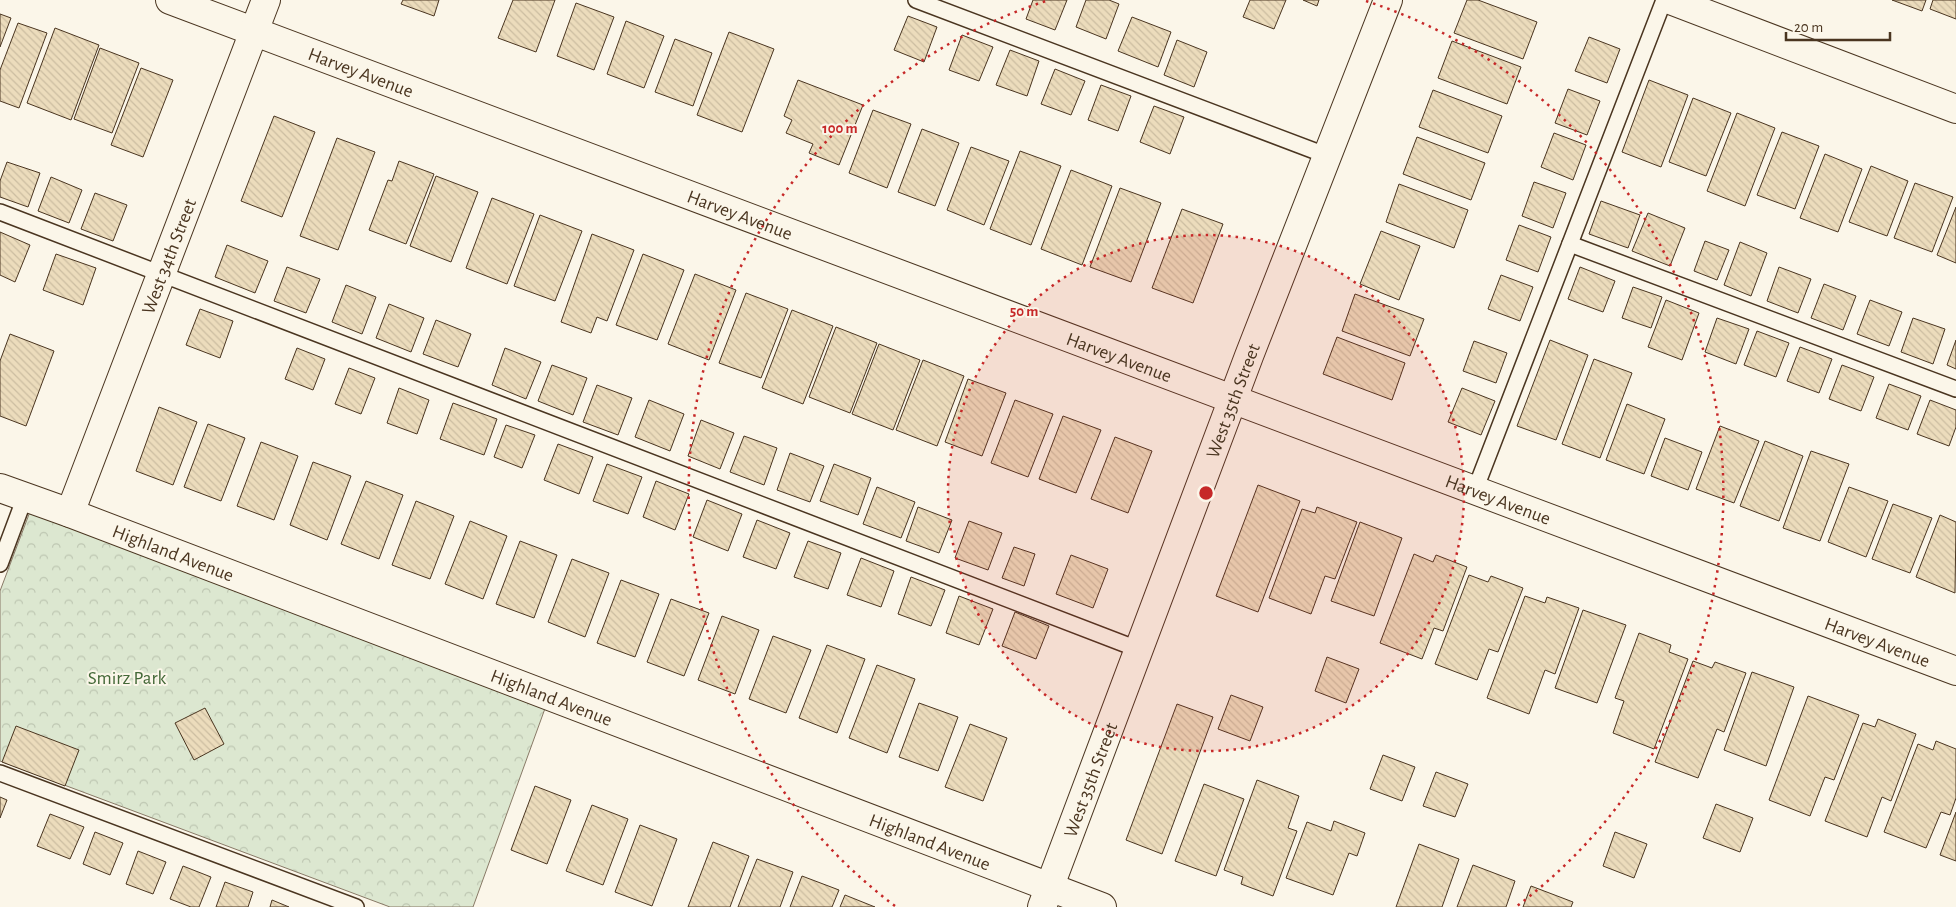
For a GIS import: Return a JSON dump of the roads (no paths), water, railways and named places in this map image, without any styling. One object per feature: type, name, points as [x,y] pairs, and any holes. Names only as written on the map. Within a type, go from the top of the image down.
[{"type":"street","name":"Harvey Avenue","points":[[170,0],[1956,671]]},
{"type":"street","name":"West 34th Street","points":[[70,513],[266,0]]},
{"type":"street","name":"West 35th Street","points":[[1045,897],[1140,650],[1233,399],[1388,0]]},
{"type":"street","points":[[1670,0],[1956,109]]},
{"type":"street","name":"Highland Avenue","points":[[12,492],[70,513],[1045,897],[1102,907]]},
{"type":"lane","points":[[916,0],[1328,156]]},
{"type":"lane","points":[[1475,490],[1664,0]]},
{"type":"lane","points":[[0,212],[1140,650]]},
{"type":"lane","points":[[1570,244],[1956,388]]},
{"type":"lane","points":[[0,564],[12,492]]},
{"type":"lane","points":[[0,773],[356,907]]},
{"type":"park label","name":"Smirz Park","points":[[127,677]]}]
